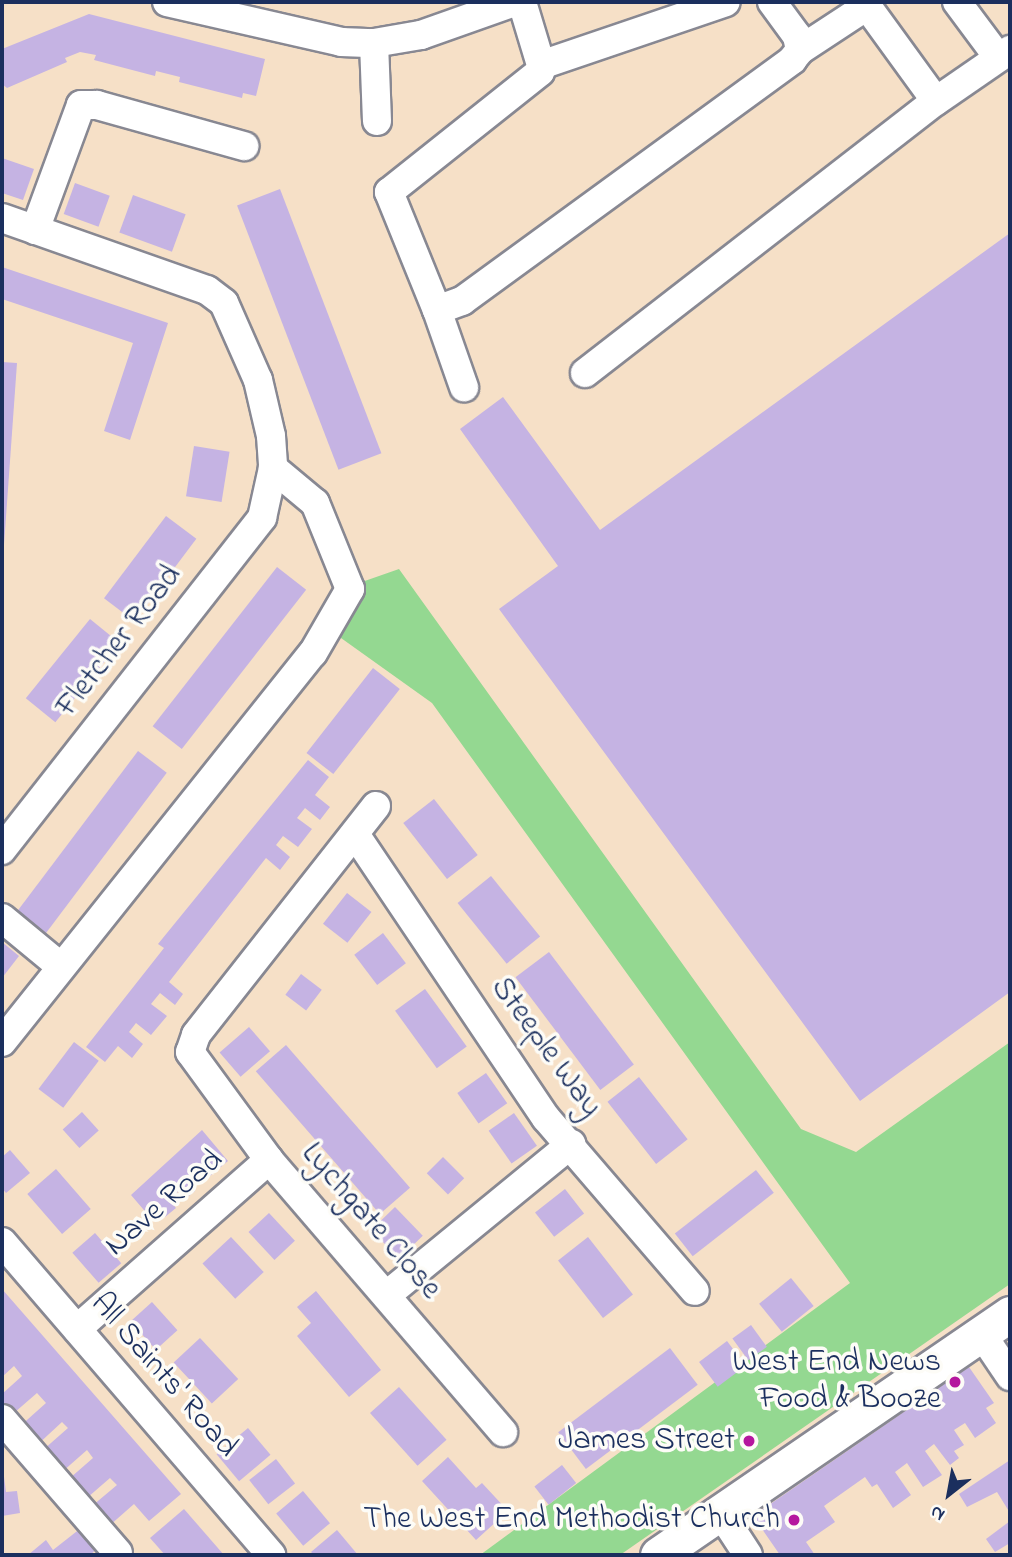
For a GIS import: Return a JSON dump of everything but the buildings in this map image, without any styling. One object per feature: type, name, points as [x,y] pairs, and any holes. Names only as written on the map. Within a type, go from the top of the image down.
[{"type":"main road","points":[[658,1555],[1010,1314]]},
{"type":"street","points":[[167,2],[341,42],[374,43],[421,35],[514,2]]},
{"type":"street","points":[[522,2],[541,65]]},
{"type":"street","points":[[464,387],[437,310],[389,191],[533,80],[541,65],[726,2]]},
{"type":"street","points":[[772,2],[797,36],[800,50]]},
{"type":"street","points":[[585,373],[936,101],[1004,53],[957,2]]},
{"type":"street","points":[[437,310],[462,301],[865,4],[936,101]]},
{"type":"street","points":[[374,43],[377,121]]},
{"type":"street","points":[[35,230],[81,105],[87,103],[244,146]]},
{"type":"street","name":"Fletcher Road","points":[[2,219],[207,290],[224,303],[258,380],[271,436],[273,468],[262,518],[2,850]]},
{"type":"street","points":[[2,1042],[60,966],[313,653],[350,589],[315,503],[273,468]]},
{"type":"street","points":[[355,834],[376,806]]},
{"type":"street","name":"Lychgate Close","points":[[355,834],[196,1035],[190,1052],[269,1160],[503,1432]]},
{"type":"street","name":"Steeple Way","points":[[355,834],[546,1118],[695,1292]]},
{"type":"street","points":[[2,918],[60,966]]},
{"type":"street","points":[[387,1294],[571,1144]]},
{"type":"street","name":"Nave Road","points":[[77,1329],[269,1160]]},
{"type":"street","name":"All Saints' Road","points":[[2,1242],[271,1555]]},
{"type":"street","points":[[981,1332],[1010,1376]]},
{"type":"street","points":[[2,1419],[118,1553]]},
{"type":"street","points":[[720,1512],[748,1555]]},
{"type":"green space","points":[[399,569],[801,1129],[856,1152],[1010,1042],[1010,1284],[620,1555],[480,1555],[850,1283],[432,703],[320,623],[339,590]]},
{"type":"place","name":"West End News Food & Booze","points":[[955,1382]]},
{"type":"place","name":"James Street","points":[[749,1441]]},
{"type":"place","name":"The West End Methodist Church","points":[[794,1520]]}]
